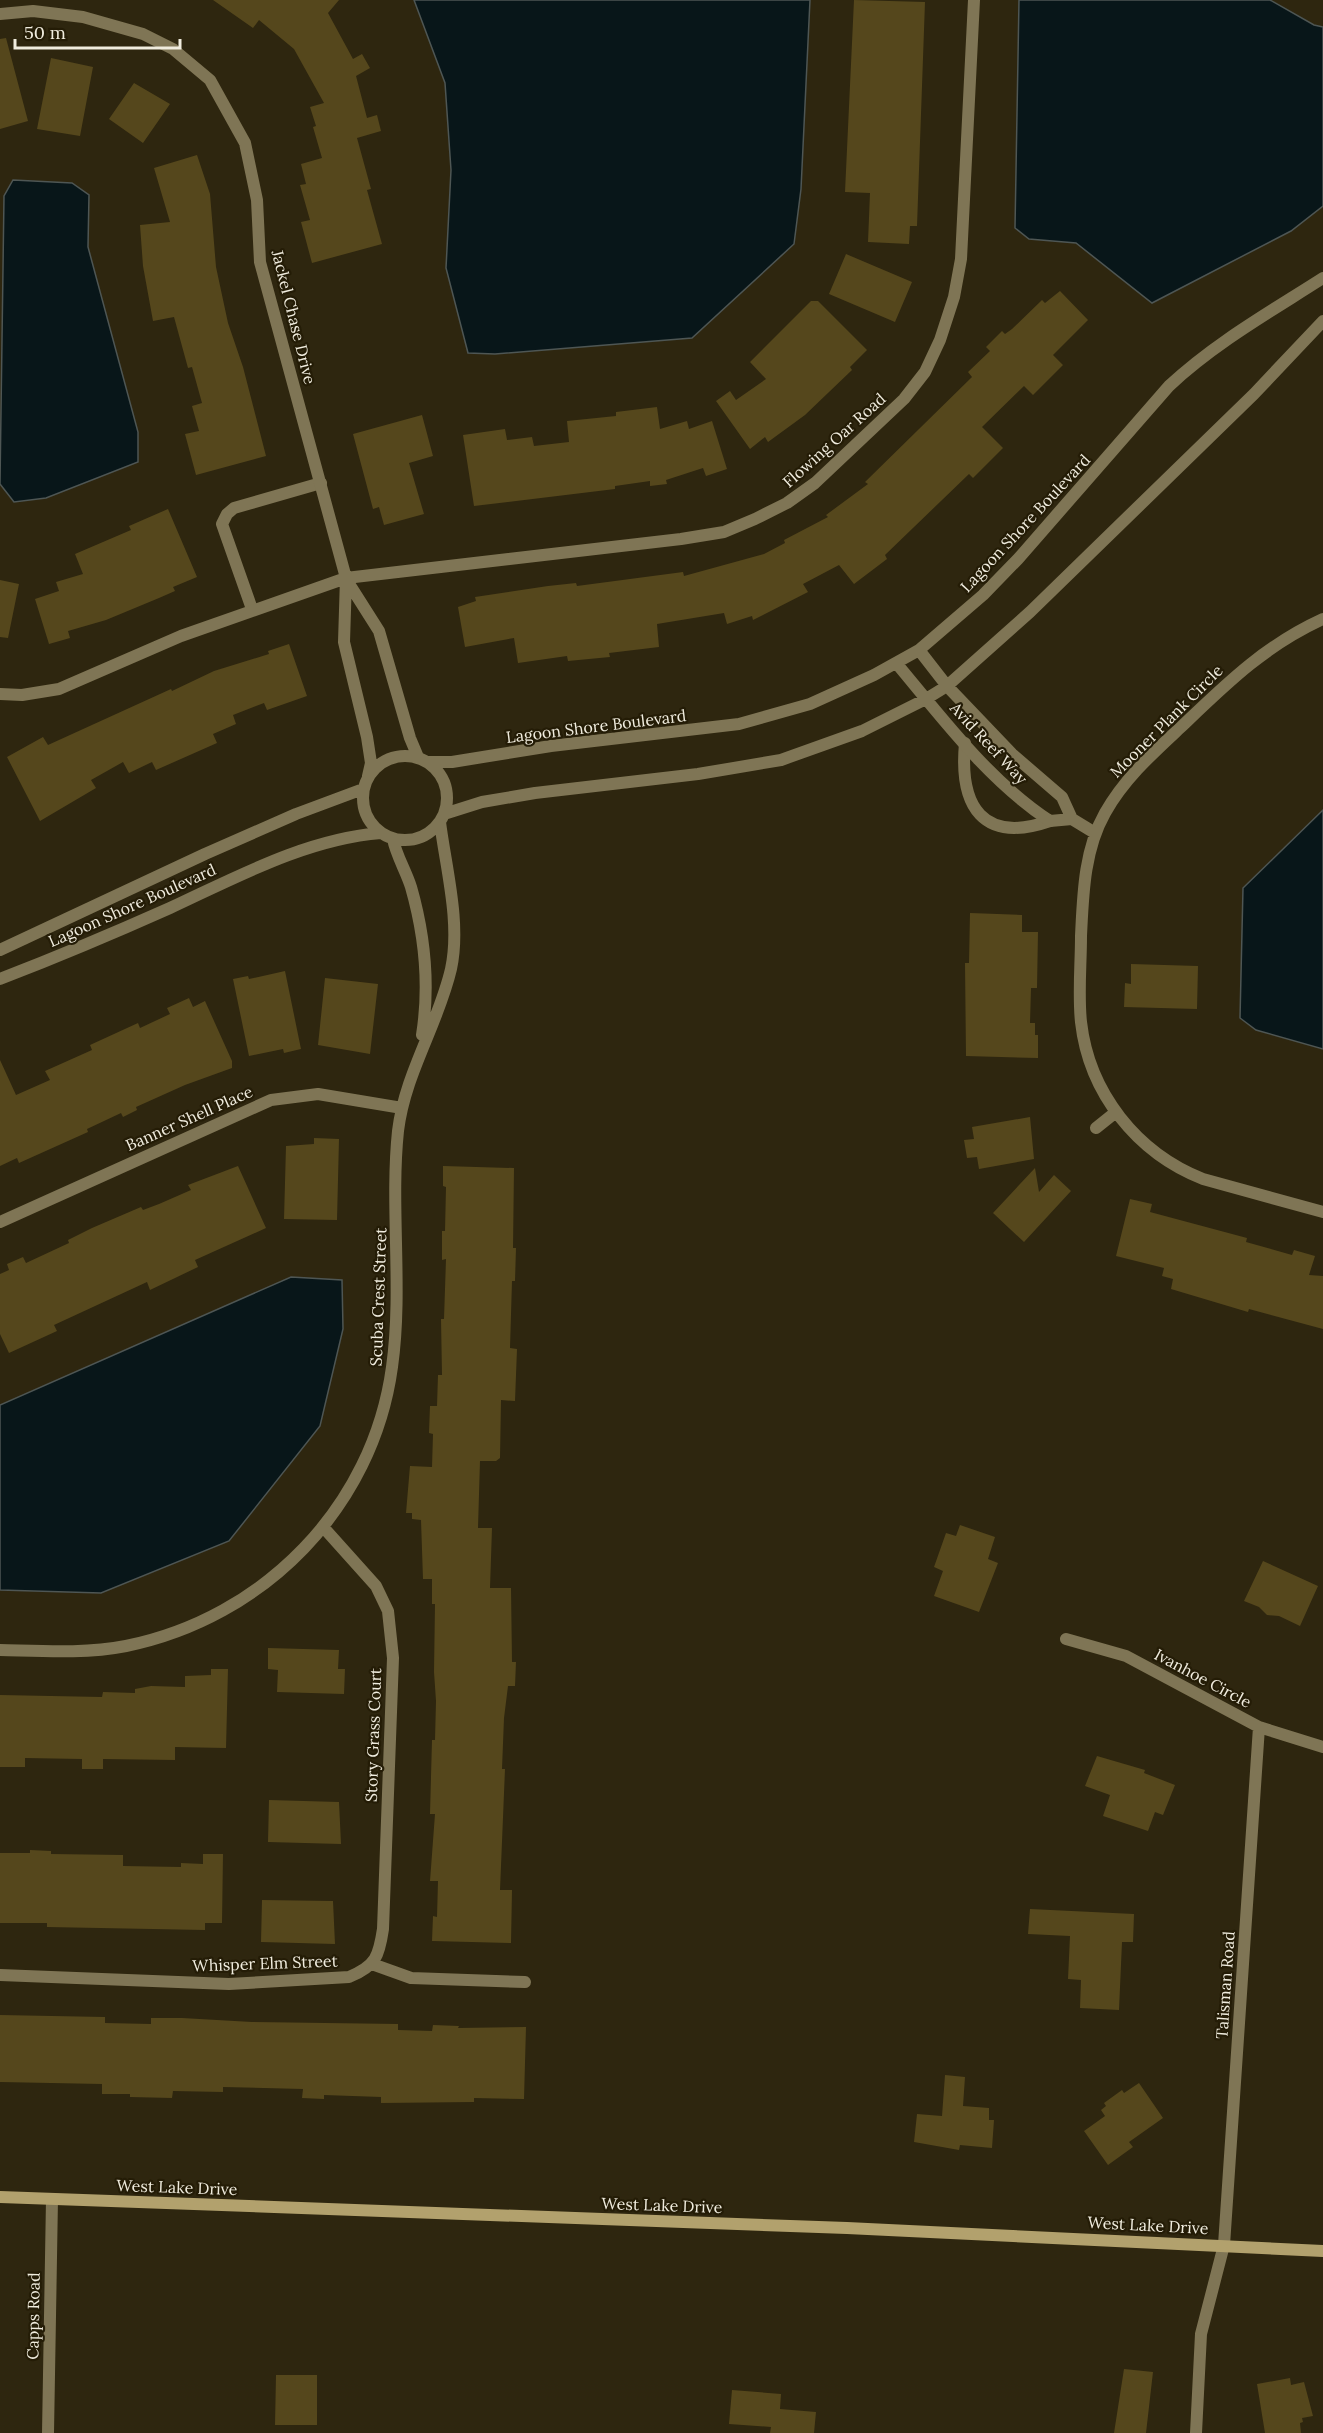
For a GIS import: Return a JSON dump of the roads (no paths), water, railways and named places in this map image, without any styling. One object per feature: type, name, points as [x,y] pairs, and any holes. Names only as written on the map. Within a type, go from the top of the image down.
[{"type":"street","name":"Flowing Oar Road","points":[[346,578],[724,532],[787,503],[823,476],[904,399],[925,372],[940,340],[954,297],[965,221],[974,0]]},
{"type":"street","name":"Jackel Chase Drive","points":[[0,14],[33,11],[84,17],[143,34],[173,49],[210,80],[244,143],[257,200],[260,262],[346,578],[344,642],[367,737],[370,763],[368,776]]},
{"type":"street","name":"Lagoon Shore Boulevard","points":[[423,760],[459,762],[551,746],[739,723],[810,704],[897,663],[919,650],[975,602],[1018,559],[1169,386],[1190,366],[1257,319],[1323,278]]},
{"type":"street","points":[[442,818],[447,791],[443,780],[423,760],[396,756],[376,767],[368,776],[363,789],[365,814],[381,833],[393,839],[406,841],[419,838],[442,818],[482,802],[535,793],[698,774],[781,760],[862,731],[926,699],[947,686],[1039,604],[1254,394],[1323,321]]},
{"type":"street","points":[[252,609],[222,524],[226,514],[234,508],[321,483]]},
{"type":"street","name":"Jackel Chase Drive","points":[[346,578],[379,631],[410,738],[423,760]]},
{"type":"street","points":[[0,694],[22,695],[59,690],[182,636],[252,609],[346,578]]},
{"type":"street","name":"Mooner Plank Circle","points":[[1323,618],[1271,646],[1242,668],[1136,770],[1105,812],[1095,833],[1082,903],[1081,1021],[1093,1068],[1116,1112],[1148,1147],[1184,1172],[1227,1187],[1323,1212]]},
{"type":"street","name":"Avid Reef Way","points":[[919,650],[947,686],[1012,754],[1062,797],[1072,819],[1095,833]]},
{"type":"street","name":"Avid Reef Way","points":[[897,663],[965,744],[1020,799],[1050,821]]},
{"type":"street","points":[[965,744],[965,785],[973,807],[981,818],[992,825],[1012,829],[1030,828],[1050,821],[1072,819]]},
{"type":"street","name":"Lagoon Shore Boulevard","points":[[0,950],[296,814],[363,789]]},
{"type":"street","name":"Scuba Crest Street","points":[[0,1650],[97,1650],[125,1646],[179,1631],[209,1618],[255,1592],[324,1528],[362,1468],[387,1398],[396,1332],[397,1152],[402,1108],[419,1054],[444,992],[454,948],[454,914],[442,818]]},
{"type":"street","name":"Lagoon Shore Boulevard","points":[[0,979],[92,943],[277,860],[347,836],[381,833]]},
{"type":"street","name":"Scuba Crest Street","points":[[393,839],[410,887],[425,950],[427,996],[419,1054]]},
{"type":"street","name":"Banner Shell Place","points":[[0,1222],[271,1100],[318,1094],[402,1108]]},
{"type":"street","points":[[1096,1128],[1116,1112]]},
{"type":"street","name":"Story Grass Court","points":[[324,1528],[376,1586],[388,1611],[393,1658],[383,1929],[377,1958],[372,1964]]},
{"type":"street","name":"Ivanhoe Circle","points":[[1066,1639],[1126,1656],[1259,1726],[1323,1747]]},
{"type":"street","name":"Talisman Road","points":[[1196,2433],[1201,2334],[1224,2245],[1259,1726]]},
{"type":"street","points":[[372,1964],[411,1978],[525,1982]]},
{"type":"street","name":"Whisper Elm Street","points":[[0,1975],[230,1984],[349,1977],[372,1964]]},
{"type":"street","name":"West Lake Drive","points":[[0,2197],[1224,2245],[1323,2251]]},
{"type":"street","name":"Capps Road","points":[[48,2433],[52,2199]]}]
